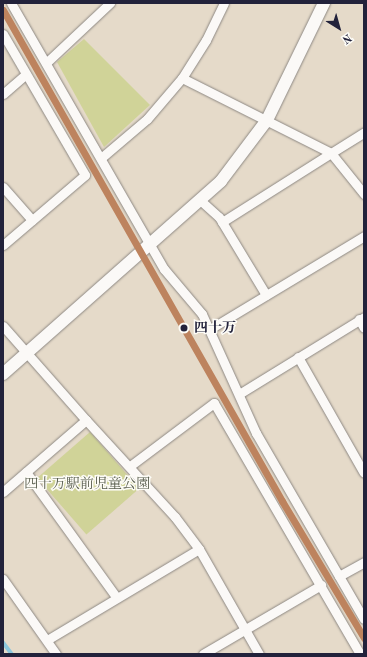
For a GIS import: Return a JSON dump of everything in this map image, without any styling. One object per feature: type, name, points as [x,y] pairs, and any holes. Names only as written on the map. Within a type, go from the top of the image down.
[{"type":"street","points":[[11,3],[164,269],[202,314],[240,394],[256,434],[364,618]]},
{"type":"street","points":[[46,63],[110,3]]},
{"type":"street","points":[[101,158],[147,119],[182,78],[206,40],[224,3]]},
{"type":"street","points":[[3,374],[221,181],[267,120],[324,3]]},
{"type":"street","points":[[3,34],[85,175],[3,245]]},
{"type":"street","points":[[3,94],[26,74]]},
{"type":"street","points":[[182,78],[331,153],[364,194]]},
{"type":"street","points":[[222,222],[364,132]]},
{"type":"street","points":[[3,187],[32,220]]},
{"type":"street","points":[[200,200],[222,222],[266,295]]},
{"type":"street","points":[[210,329],[364,236]]},
{"type":"street","points":[[240,394],[362,318],[364,328]]},
{"type":"street","points":[[3,326],[86,420],[175,516],[199,550],[259,654]]},
{"type":"street","points":[[298,358],[364,473]]},
{"type":"street","points":[[130,466],[214,403],[360,654]]},
{"type":"street","points":[[3,492],[86,420]]},
{"type":"street","points":[[26,472],[116,598]]},
{"type":"street","points":[[47,640],[199,550]]},
{"type":"street","points":[[339,576],[364,562]]},
{"type":"street","points":[[3,579],[56,654]]},
{"type":"street","points":[[202,654],[321,585]]},
{"type":"green space","points":[[84,39],[150,105],[104,147],[57,62]]},
{"type":"green space","name":"四十万駅前児童公園","points":[[90,432],[139,489],[86,535],[37,478]]},
{"type":"waterway","points":[[3,642],[12,654]]},
{"type":"transit line","points":[[3,10],[282,501],[364,638]]},
{"type":"place","name":"四十万","points":[[184,328]]}]
